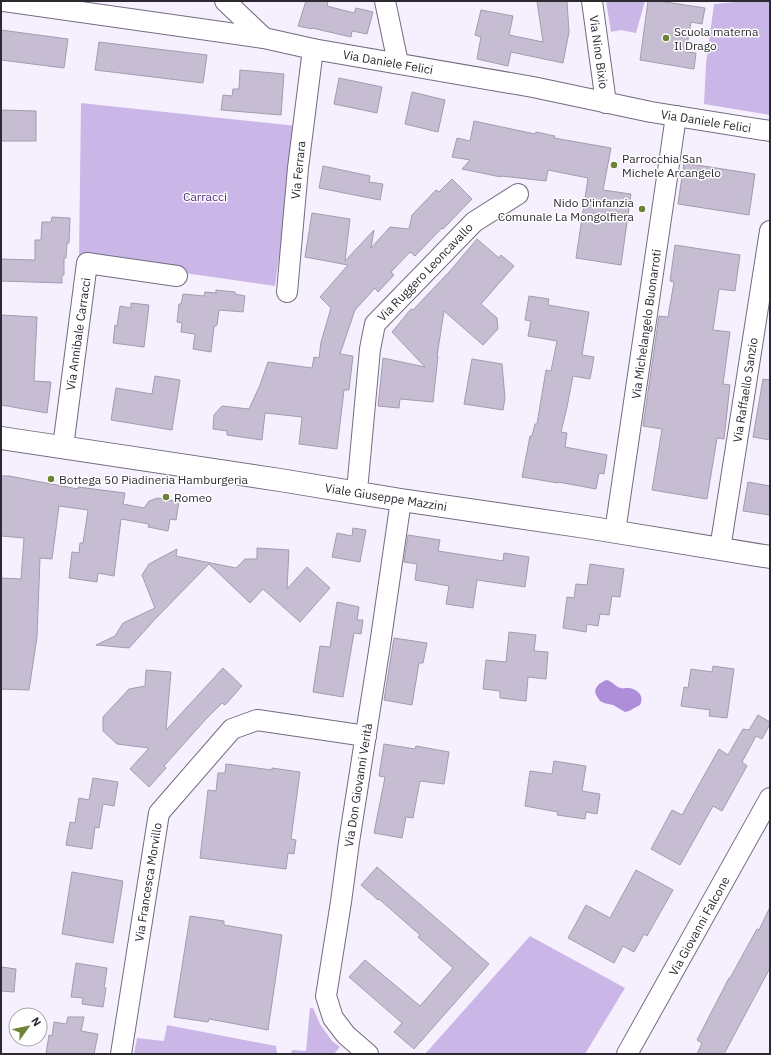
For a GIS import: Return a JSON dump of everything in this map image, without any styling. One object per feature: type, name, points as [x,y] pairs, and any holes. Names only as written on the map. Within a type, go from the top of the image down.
[{"type":"street","name":"Via Daniele Felici","points":[[4,1],[264,38],[313,49],[398,63],[676,116],[770,131]]},
{"type":"street","points":[[225,1],[264,38]]},
{"type":"street","points":[[386,1],[398,63]]},
{"type":"street","name":"Via Nino Bixio","points":[[592,1],[606,103]]},
{"type":"street","name":"Via Ferrara","points":[[287,292],[298,168],[313,49]]},
{"type":"street","name":"Via Michelangelo Buonarroti","points":[[615,532],[676,116]]},
{"type":"street","name":"Via Ruggero Leoncavallo","points":[[355,493],[358,480],[370,349],[375,324],[474,222],[518,194]]},
{"type":"street","name":"Via Raffaello Sanzio","points":[[720,549],[770,231]]},
{"type":"street","name":"Via Annibale Carracci","points":[[63,447],[87,263],[177,276]]},
{"type":"street","name":"Viale Giuseppe Mazzini","points":[[1,438],[770,557]]},
{"type":"street","name":"Via Don Giovanni Verità","points":[[368,1054],[346,1034],[334,1018],[326,996],[342,902],[349,842],[401,500]]},
{"type":"street","name":"Via Francesca Morvillo","points":[[121,1054],[159,813],[232,729],[257,720],[366,736]]},
{"type":"street","name":"Via Giovanni Falcone","points":[[627,1054],[770,798]]},
{"type":"green space","points":[[606,1],[645,1],[636,33],[621,30],[611,32]]},
{"type":"green space","points":[[745,1],[770,1],[770,115],[704,104],[706,64],[714,4]]},
{"type":"green space","name":"Carracci","points":[[81,103],[297,126],[275,286],[79,258]]},
{"type":"green space","points":[[530,936],[625,988],[585,1054],[425,1054]]},
{"type":"green space","points":[[310,1008],[313,1008],[320,1024],[332,1041],[340,1047],[334,1054],[291,1054],[292,1050],[306,1051]]},
{"type":"green space","points":[[167,1025],[276,1046],[277,1053],[279,1054],[134,1054],[137,1038],[164,1041]]},
{"type":"shaded area","points":[[606,680],[619,687],[631,688],[637,691],[641,696],[640,705],[625,712],[613,705],[600,701],[595,691],[599,684]]},
{"type":"building","points":[[306,1],[328,1],[327,6],[354,13],[356,8],[373,12],[367,34],[352,31],[351,37],[298,26]]},
{"type":"building","points":[[537,1],[567,1],[569,32],[563,63],[511,52],[508,66],[477,59],[481,37],[475,35],[481,10],[513,16],[509,35],[543,42]]},
{"type":"building","name":"Scuola materna Il Drago","points":[[648,1],[659,1],[705,8],[702,24],[691,22],[686,52],[696,53],[694,69],[640,60]]},
{"type":"building","points":[[1,30],[68,39],[64,68],[1,60]]},
{"type":"building","points":[[99,42],[207,55],[203,83],[95,70]]},
{"type":"building","points":[[240,70],[284,74],[281,115],[221,110],[223,95],[232,96],[233,89],[239,89]]},
{"type":"building","points":[[339,78],[382,87],[377,113],[334,104]]},
{"type":"building","points":[[412,92],[445,100],[438,132],[405,124]]},
{"type":"building","points":[[1,110],[36,111],[36,141],[1,141]]},
{"type":"building","points":[[474,121],[535,134],[536,132],[555,136],[554,138],[611,148],[603,190],[631,194],[621,265],[576,258],[588,178],[548,170],[546,181],[501,177],[462,169],[470,160],[452,157],[457,138],[470,141]]},
{"type":"building","points":[[684,163],[755,174],[749,215],[678,204]]},
{"type":"building","points":[[323,166],[370,176],[369,182],[383,184],[380,200],[319,188]]},
{"type":"building","points":[[452,179],[472,199],[415,256],[410,252],[391,272],[394,275],[378,292],[375,288],[355,310],[340,354],[353,356],[349,390],[344,390],[337,449],[299,444],[302,417],[265,413],[262,440],[227,435],[227,431],[213,429],[214,415],[222,406],[249,409],[260,385],[268,362],[312,368],[314,357],[319,358],[321,342],[331,308],[320,297],[348,265],[305,257],[312,213],[350,219],[345,261],[374,230],[371,248],[390,227],[409,229],[412,215],[436,190],[439,192]]},
{"type":"building","points":[[52,217],[70,218],[69,243],[67,243],[66,258],[64,258],[64,275],[62,275],[62,283],[1,281],[1,259],[35,260],[35,240],[41,240],[42,222],[51,222]]},
{"type":"building","points":[[477,239],[499,258],[501,255],[514,266],[481,304],[497,318],[498,329],[483,345],[444,311],[437,356],[433,402],[400,399],[399,408],[378,406],[383,358],[425,367],[392,332],[411,309],[413,310],[450,271]]},
{"type":"building","points":[[675,245],[740,255],[735,291],[719,289],[713,330],[730,332],[723,384],[730,385],[724,439],[717,438],[707,499],[652,490],[662,429],[643,426],[659,316],[668,317],[674,282],[670,281]]},
{"type":"building","points":[[216,290],[235,292],[235,294],[245,296],[243,312],[219,310],[217,325],[214,327],[211,352],[193,349],[195,334],[181,332],[182,323],[177,322],[179,304],[181,304],[183,294],[204,296],[205,292],[216,293]]},
{"type":"building","points":[[529,296],[549,299],[548,305],[589,312],[582,355],[594,357],[590,379],[573,376],[561,432],[567,433],[565,447],[607,455],[604,474],[599,473],[596,489],[522,477],[530,436],[532,436],[535,424],[537,424],[546,370],[551,371],[557,341],[528,336],[531,321],[525,320]]},
{"type":"building","points":[[131,303],[149,305],[144,347],[113,343],[115,325],[117,326],[120,306],[131,308]]},
{"type":"building","points":[[1,315],[37,317],[34,381],[51,382],[47,413],[1,405]]},
{"type":"building","points":[[472,359],[502,364],[505,398],[503,410],[464,404]]},
{"type":"building","points":[[155,376],[180,380],[172,430],[111,420],[116,388],[152,394]]},
{"type":"building","points":[[763,379],[770,380],[770,440],[753,437]]},
{"type":"building","points":[[1,476],[9,476],[78,489],[78,487],[125,493],[123,504],[144,508],[149,501],[158,498],[179,502],[176,520],[170,519],[168,531],[148,527],[149,524],[121,519],[114,576],[98,573],[97,582],[69,578],[72,552],[79,553],[80,543],[83,543],[88,510],[59,506],[52,559],[40,558],[37,637],[29,690],[1,689],[1,578],[21,579],[24,538],[1,536]]},
{"type":"building","points":[[748,482],[770,486],[770,515],[743,511]]},
{"type":"building","points":[[353,528],[366,530],[360,562],[332,557],[337,533],[352,536]]},
{"type":"building","points":[[408,535],[440,540],[438,551],[503,561],[504,553],[529,557],[525,587],[477,580],[473,608],[446,604],[449,586],[415,580],[417,564],[404,562]]},
{"type":"building","points":[[257,548],[289,550],[287,589],[307,567],[330,588],[300,622],[263,589],[250,603],[209,564],[129,648],[96,645],[115,636],[123,623],[155,608],[142,575],[149,564],[177,549],[176,556],[236,568],[245,559],[257,559]]},
{"type":"building","points":[[590,564],[624,569],[620,597],[612,596],[609,615],[600,614],[598,626],[587,624],[586,632],[563,628],[567,597],[574,598],[576,584],[587,585]]},
{"type":"building","points":[[337,602],[359,607],[357,620],[363,620],[361,634],[354,633],[343,697],[313,692],[320,646],[330,647]]},
{"type":"building","points":[[509,632],[536,635],[534,651],[548,652],[546,679],[528,677],[526,701],[500,698],[500,691],[483,689],[486,660],[506,662]]},
{"type":"building","points":[[394,638],[427,643],[423,663],[419,663],[412,705],[384,700]]},
{"type":"building","points":[[713,666],[734,669],[727,718],[709,716],[710,710],[681,706],[684,687],[688,688],[691,669],[712,672]]},
{"type":"building","points":[[223,668],[242,686],[225,705],[222,703],[206,719],[164,766],[166,768],[149,787],[130,769],[149,748],[117,744],[103,731],[103,717],[129,689],[145,686],[146,670],[171,672],[166,730]]},
{"type":"building","points":[[758,715],[770,722],[770,724],[762,739],[756,736],[742,762],[747,766],[722,811],[713,806],[680,865],[651,849],[672,810],[682,815],[719,749],[728,755],[743,729],[749,730]]},
{"type":"building","points":[[384,744],[415,749],[416,746],[449,752],[444,784],[420,781],[413,818],[406,817],[402,838],[374,833],[385,777],[379,776]]},
{"type":"building","points":[[554,761],[586,766],[582,791],[600,794],[597,814],[586,812],[585,819],[557,815],[558,812],[525,806],[530,771],[552,774]]},
{"type":"building","points":[[226,764],[300,772],[291,839],[296,840],[294,854],[288,853],[286,869],[200,858],[208,790],[216,791],[218,773],[225,773]]},
{"type":"building","points":[[93,778],[118,782],[114,806],[103,804],[99,828],[95,827],[92,849],[66,845],[70,822],[75,823],[79,798],[89,800]]},
{"type":"building","points":[[377,867],[489,964],[414,1049],[394,1032],[402,1023],[349,977],[365,960],[420,1006],[453,968],[418,937],[420,935],[361,885]]},
{"type":"building","points":[[636,870],[673,890],[647,936],[644,934],[634,952],[623,946],[614,963],[568,938],[586,905],[610,918]]},
{"type":"building","points":[[72,872],[123,881],[113,943],[62,934]]},
{"type":"building","points":[[770,907],[770,968],[724,1054],[697,1054],[702,1043],[697,1040],[729,978],[757,929],[759,930]]},
{"type":"building","points":[[190,916],[224,921],[224,925],[282,935],[268,1030],[209,1019],[208,1022],[174,1017]]},
{"type":"building","points":[[76,963],[107,968],[103,1007],[82,1004],[83,998],[71,997]]},
{"type":"building","points":[[1,967],[16,969],[14,992],[1,991]]},
{"type":"building","points":[[68,1017],[84,1017],[81,1031],[98,1034],[94,1054],[46,1054],[49,1035],[52,1036],[54,1022],[66,1024]]},
{"type":"place","name":"Scuola materna Il Drago","points":[[666,38]]},
{"type":"place","name":"Parrocchia San Michele Arcangelo","points":[[614,165]]},
{"type":"place","name":"Nido D'infanzia Comunale La Mongolfiera","points":[[642,209]]},
{"type":"place","name":"Bottega 50 Piadineria Hamburgeria","points":[[51,479]]},
{"type":"place","name":"Romeo","points":[[166,497]]}]
